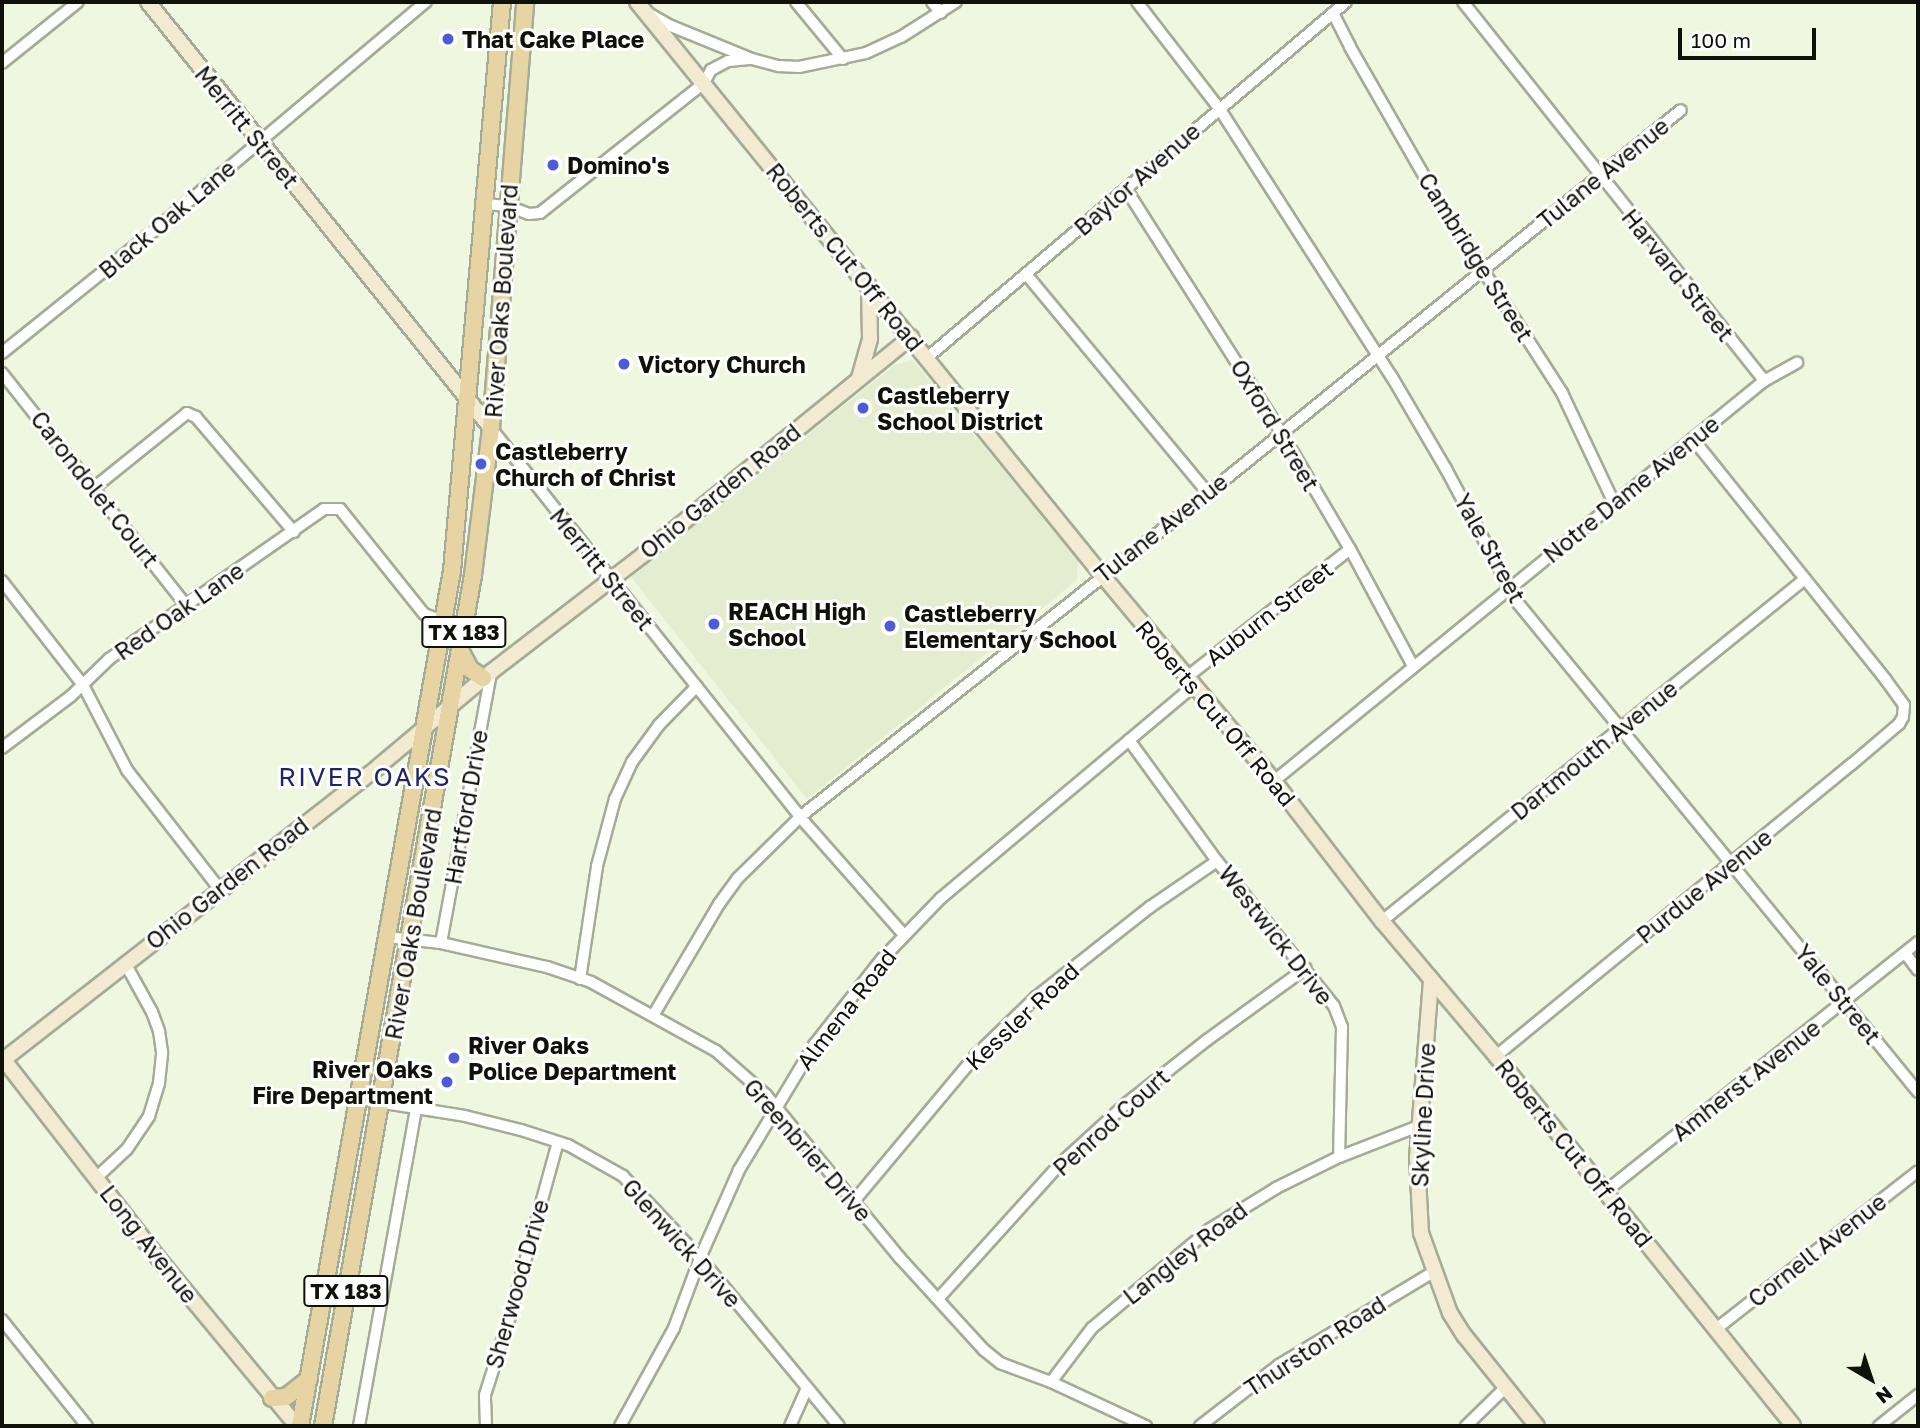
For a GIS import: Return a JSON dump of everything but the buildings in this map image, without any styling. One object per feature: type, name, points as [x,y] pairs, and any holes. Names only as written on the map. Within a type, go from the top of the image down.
[{"type":"main road","name":"River Oaks Boulevard","points":[[299,1426],[444,616],[470,398],[502,2]]},
{"type":"main road","name":"River Oaks Boulevard","points":[[323,1426],[461,652],[491,428],[525,2]]},
{"type":"main road","points":[[500,22],[523,24]]},
{"type":"main road","points":[[444,616],[452,619],[443,673],[455,683]]},
{"type":"main road","points":[[461,652],[470,669],[487,675]]},
{"type":"main road","points":[[419,757],[428,752],[434,755],[423,822],[430,829]]},
{"type":"main road","points":[[272,1398],[286,1397],[309,1378]]},
{"type":"street","points":[[2,63],[78,2]]},
{"type":"street","name":"Merritt Street","points":[[148,2],[259,142],[470,398],[800,817],[904,935]]},
{"type":"street","name":"Black Oak Lane","points":[[2,353],[426,2]]},
{"type":"street","points":[[796,2],[843,60]]},
{"type":"street","points":[[932,2],[941,13]]},
{"type":"street","points":[[640,6],[671,26],[752,59],[779,66],[799,67],[843,60],[901,37],[956,2]]},
{"type":"street","name":"Yale Street","points":[[1137,2],[1219,108],[1377,356],[1446,469],[1508,589],[1918,1092]]},
{"type":"street","name":"Baylor Avenue","points":[[928,357],[1346,2]]},
{"type":"street","name":"Harvard Street","points":[[1463,2],[1764,381]]},
{"type":"street","name":"Roberts Cut Off Road","points":[[640,6],[928,357],[1102,575],[1274,781],[1382,921],[1606,1191],[1793,1426]]},
{"type":"street","name":"Cambridge Street","points":[[1333,13],[1441,205],[1562,393],[1614,503]]},
{"type":"street","points":[[485,204],[508,206],[529,214],[540,213],[704,83],[711,70],[728,61],[752,59]]},
{"type":"street","name":"Tulane Avenue","points":[[654,1014],[719,904],[738,878],[800,817],[1208,493],[1681,110]]},
{"type":"street","name":"Oxford Street","points":[[1126,189],[1281,432],[1350,548],[1413,666]]},
{"type":"street","points":[[1026,274],[1208,493]]},
{"type":"street","points":[[859,378],[870,340],[869,286]]},
{"type":"street","name":"Ohio Garden Road","points":[[2,1059],[379,766],[487,675],[911,337]]},
{"type":"street","name":"Notre Dame Avenue","points":[[1274,781],[1764,381],[1797,363]]},
{"type":"street","name":"Carondolet Court","points":[[2,373],[187,606]]},
{"type":"street","points":[[95,487],[187,413],[196,417],[294,531]]},
{"type":"street","points":[[1693,439],[1805,579]]},
{"type":"street","name":"Red Oak Lane","points":[[2,748],[83,685],[109,659],[324,509],[340,509],[424,614],[444,616]]},
{"type":"street","name":"Auburn Street","points":[[1191,681],[1350,548]]},
{"type":"street","name":"Purdue Avenue","points":[[1496,1056],[1899,724],[1904,711],[1903,705],[1805,579]]},
{"type":"street","name":"Dartmouth Avenue","points":[[1382,921],[1805,579]]},
{"type":"street","points":[[2,581],[83,685],[127,769],[219,888]]},
{"type":"street","name":"Hartford Drive","points":[[442,943],[487,675]]},
{"type":"street","name":"Almena Road","points":[[621,1426],[674,1328],[700,1258],[739,1170],[814,1045],[904,935],[941,898],[1129,740],[1191,681]]},
{"type":"street","points":[[580,979],[597,866],[615,799],[632,762],[659,725],[697,686]]},
{"type":"street","name":"Westwick Drive","points":[[1129,740],[1217,861],[1334,1006],[1342,1027],[1339,1157]]},
{"type":"street","name":"Kessler Road","points":[[854,1201],[977,1054],[1036,997],[1150,907],[1217,861]]},
{"type":"street","name":"Greenbrier Drive","points":[[387,937],[442,943],[547,967],[580,979],[654,1014],[716,1051],[775,1106],[938,1300],[1000,1363],[1051,1382],[1146,1426]]},
{"type":"street","name":"Amherst Avenue","points":[[1606,1191],[1918,942]]},
{"type":"street","points":[[1905,953],[1918,970]]},
{"type":"street","points":[[96,1178],[127,1149],[149,1116],[159,1083],[162,1052],[159,1031],[152,1012],[125,963]]},
{"type":"street","name":"Penrod Court","points":[[938,1300],[1058,1166],[1127,1103],[1207,1040],[1306,968]]},
{"type":"street","name":"Skyline Drive","points":[[1431,980],[1417,1157],[1421,1233],[1433,1272],[1450,1312],[1464,1335],[1537,1426]]},
{"type":"street","name":"Long Avenue","points":[[2,1059],[272,1398],[299,1426]]},
{"type":"street","name":"Glenwick Drive","points":[[359,1099],[465,1116],[558,1142],[623,1176],[700,1258],[839,1426]]},
{"type":"street","points":[[359,1426],[416,1109]]},
{"type":"street","name":"Langley Road","points":[[1051,1382],[1092,1328],[1210,1229],[1276,1188],[1339,1157],[1421,1125]]},
{"type":"street","name":"Sherwood Drive","points":[[486,1426],[485,1395],[510,1316],[558,1142]]},
{"type":"street","name":"Cornell Avenue","points":[[1716,1329],[1918,1171]]},
{"type":"street","name":"Thurston Road","points":[[1200,1426],[1279,1364],[1433,1272]]},
{"type":"street","points":[[2,1320],[87,1426]]},
{"type":"street","points":[[1466,1426],[1506,1387]]},
{"type":"street","points":[[790,1426],[807,1388]]},
{"type":"street","points":[[1879,1426],[1918,1395]]},
{"type":"shaded area","name":"Castleberry Elementary School","points":[[913,360],[1078,561],[1077,580],[807,799],[630,576],[895,365]]},
{"type":"place","name":"That Cake Place","points":[[448,39]]},
{"type":"place","name":"Domino's","points":[[553,165]]},
{"type":"place","name":"Victory Church","points":[[624,364]]},
{"type":"place","name":"Castleberry School District","points":[[863,408]]},
{"type":"place","name":"Castleberry Church of Christ","points":[[481,464]]},
{"type":"place","name":"REACH High School","points":[[714,624]]},
{"type":"place","name":"Castleberry Elementary School","points":[[890,626]]},
{"type":"place","name":"River Oaks Police Department","points":[[454,1058]]},
{"type":"place","name":"River Oaks Fire Department","points":[[447,1082]]},
{"type":"district","name":"RIVER OAKS","points":[[365,777]]}]
